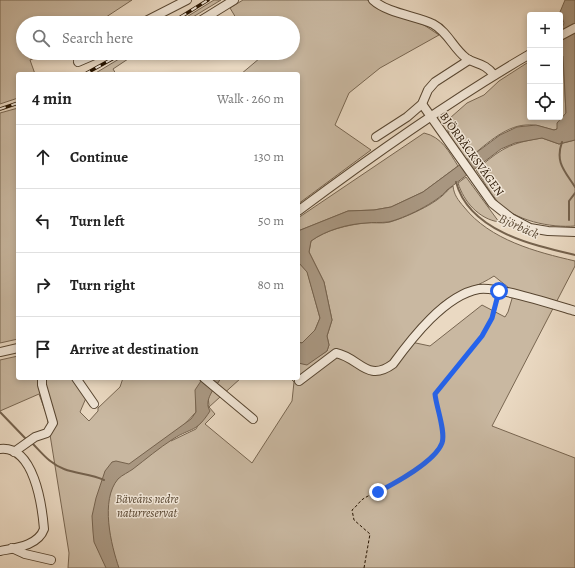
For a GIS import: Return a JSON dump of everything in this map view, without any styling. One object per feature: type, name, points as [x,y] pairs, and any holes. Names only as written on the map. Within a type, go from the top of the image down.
[{"type":"street","points":[[156,16],[187,0]]},
{"type":"street","points":[[208,16],[234,0]]},
{"type":"street","points":[[373,0],[382,6],[433,24],[447,35],[464,56],[469,60],[485,65],[494,75]]},
{"type":"street","points":[[563,34],[575,28]]},
{"type":"street","points":[[300,210],[430,116],[527,56]]},
{"type":"street","points":[[78,62],[83,60]]},
{"type":"street","points":[[376,137],[407,117],[422,104],[428,90],[435,82],[469,60]]},
{"type":"street","name":"BJÖRBÄCKSVÄGEN","points":[[422,104],[492,203],[511,218],[530,228],[548,231],[575,232]]},
{"type":"street","points":[[299,382],[336,353],[342,354],[371,372],[379,372],[393,364],[418,331],[457,298],[478,289],[499,291],[575,311]]},
{"type":"street","points":[[0,352],[16,348]]},
{"type":"street","points":[[14,452],[35,437],[47,433],[52,428],[42,380]]},
{"type":"street","points":[[77,380],[94,404]]},
{"type":"street","points":[[206,380],[253,419]]},
{"type":"street","points":[[0,449],[14,452],[23,458],[32,470],[44,529],[39,538],[0,551]]},
{"type":"street","points":[[12,548],[26,554],[51,560]]},
{"type":"path","points":[[364,568],[370,534],[354,520],[352,510],[362,500],[401,479],[429,460],[442,443],[442,428],[435,394],[482,336],[492,318],[499,291]]},
{"type":"green space","points":[[0,0],[132,0],[108,16],[16,16],[16,60],[30,60],[34,72],[16,72],[16,99],[0,104]]},
{"type":"green space","points":[[214,0],[221,0],[195,16],[188,16]]},
{"type":"green space","points":[[243,0],[367,0],[376,7],[424,25],[439,35],[380,68],[349,93],[335,125],[371,150],[300,203],[300,72],[243,72],[258,60],[300,60],[300,16],[235,16],[230,8]]},
{"type":"green space","points":[[563,56],[566,113],[563,118]]},
{"type":"green space","points":[[117,60],[126,60],[113,69],[115,72],[97,72]]},
{"type":"green space","points":[[527,63],[527,120],[562,120],[557,129],[554,130],[533,125],[518,126],[510,129],[487,143],[467,160],[449,135],[447,127],[450,118],[467,103],[484,95],[499,81]]},
{"type":"green space","points":[[16,109],[16,339],[0,343],[0,113]]},
{"type":"green space","points":[[424,133],[436,138],[448,150],[458,166],[423,192],[391,207],[374,210],[348,211],[300,230],[300,217]]},
{"type":"green space","points":[[542,138],[559,144],[575,140],[575,226],[555,226],[533,222],[513,214],[497,201],[476,170],[506,148],[521,142]]},
{"type":"green space","points":[[466,177],[499,222],[485,217],[468,203],[458,183]]},
{"type":"green space","name":"Bäveåns nedre naturreservat","points":[[453,186],[458,200],[464,207],[487,228],[500,236],[530,249],[575,261],[575,266],[492,426],[575,458],[575,568],[68,568],[69,553],[47,416],[39,394],[0,411],[0,360],[16,356],[16,380],[73,380],[86,398],[80,412],[89,421],[98,411],[98,408],[120,387],[122,380],[202,380],[196,403],[196,412],[182,427],[168,437],[171,441],[196,429],[209,405],[208,397],[220,380],[239,380],[209,407],[215,414],[205,424],[252,463],[292,401],[294,382],[292,380],[300,380],[300,363],[307,364],[327,351],[329,345],[327,336],[332,320],[324,282],[309,252],[311,241],[330,231],[351,225],[365,223],[387,223],[402,218],[431,204]],"holes":[[[494,276],[514,292],[505,317],[482,305],[430,346],[411,342],[417,331],[442,302],[483,283]]]},
{"type":"green space","points":[[300,264],[307,271],[320,318],[315,330],[302,343],[300,342]]},
{"type":"shaded area","points":[[565,0],[575,0],[575,140],[559,144],[542,138],[515,143],[501,149],[436,200],[411,214],[388,222],[345,226],[323,234],[311,241],[309,252],[324,282],[332,320],[327,336],[329,345],[327,351],[307,365],[300,363],[300,342],[302,343],[315,330],[320,318],[307,272],[300,264],[300,230],[348,211],[374,210],[391,207],[423,192],[500,135],[517,127],[536,125],[554,130],[557,129],[557,123],[560,120],[563,120],[563,116],[566,113],[563,56],[563,12],[560,12]]},
{"type":"shaded area","points":[[202,380],[220,380],[209,398],[208,407],[210,411],[201,423],[193,429],[173,439],[118,479],[113,488],[109,499],[108,510],[110,535],[119,568],[106,568],[94,542],[92,516],[105,471],[112,462],[116,461],[129,464],[191,419],[196,412],[195,390]]},
{"type":"waterway","points":[[562,142],[560,149],[560,161],[564,171],[575,187]]},
{"type":"waterway","name":"Björbäck","points":[[456,182],[463,199],[474,213],[488,224],[504,233],[522,240],[575,255]]},
{"type":"waterway","points":[[569,220],[569,201],[575,193]]},
{"type":"waterway","points":[[0,412],[26,439]]},
{"type":"waterway","points":[[32,443],[46,458],[59,467],[104,480]]},
{"type":"railway","points":[[182,16],[208,0]]},
{"type":"railway","points":[[89,72],[110,60]]},
{"type":"railway","points":[[0,109],[16,104]]},
{"type":"route","points":[[378,492],[401,479],[429,460],[442,443],[442,428],[436,406],[435,394],[482,336],[492,318],[499,291]]}]
